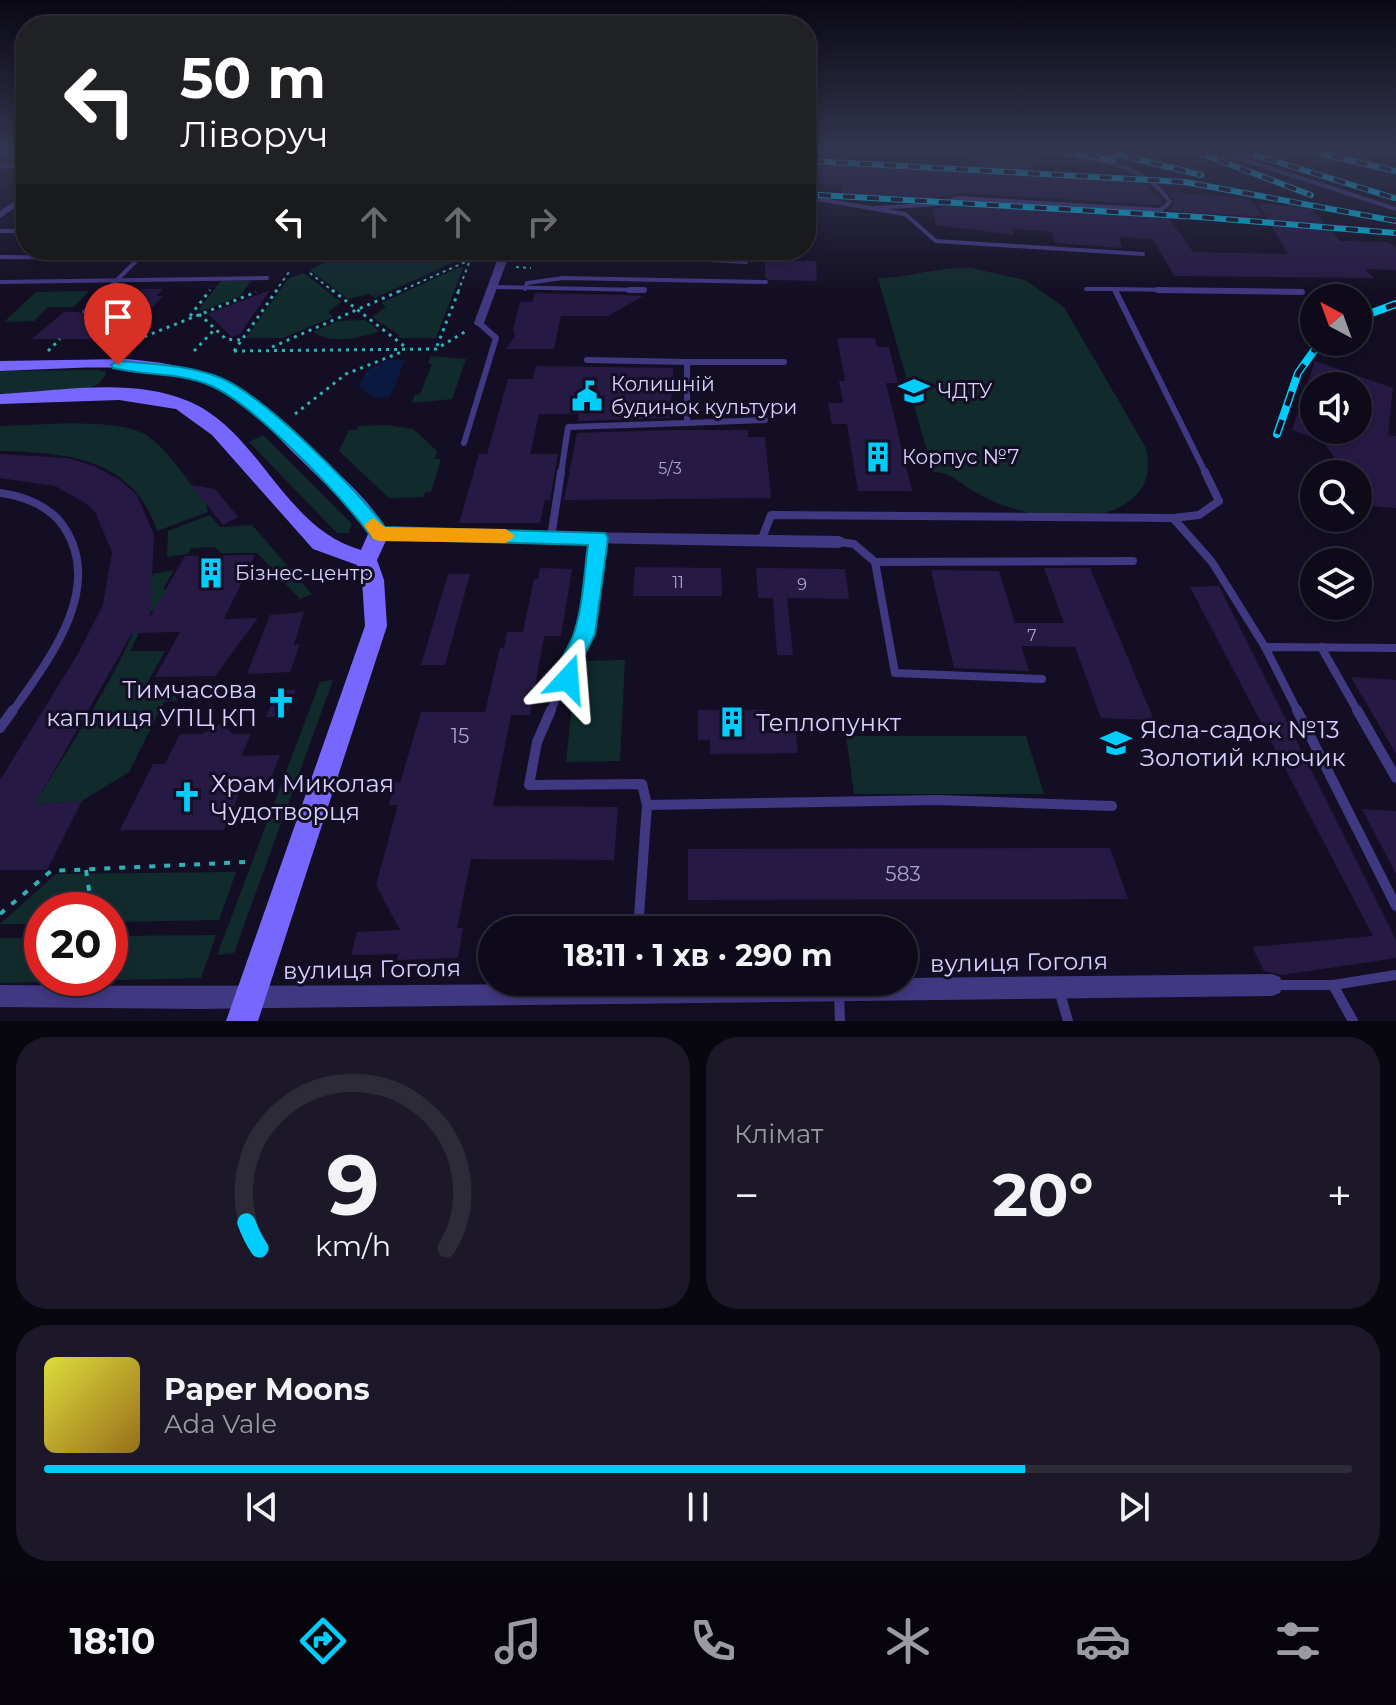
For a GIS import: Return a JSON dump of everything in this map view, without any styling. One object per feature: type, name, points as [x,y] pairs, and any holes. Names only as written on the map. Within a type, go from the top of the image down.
[{"type":"main road","points":[[0,366],[118,365],[185,372],[216,382],[255,405],[358,505],[379,534],[366,560],[373,580],[376,626],[246,1008]]},
{"type":"main road","points":[[161,399],[185,372]]},
{"type":"main road","points":[[0,399],[161,399],[183,406],[206,421],[322,545],[366,560]]},
{"type":"street","points":[[479,323],[502,260]]},
{"type":"street","points":[[379,534],[839,542]]},
{"type":"street","name":"вулиця Гоголя","points":[[918,989],[1272,985]]},
{"type":"street","name":"вулиця Гоголя","points":[[0,996],[246,1008],[478,995]]},
{"type":"lane","points":[[816,199],[905,214],[936,241],[1143,254]]},
{"type":"lane","points":[[875,208],[940,204],[956,199]]},
{"type":"lane","points":[[969,199],[1161,210],[1170,202],[1169,199]]},
{"type":"lane","points":[[1364,199],[1396,209]]},
{"type":"lane","points":[[85,312],[137,260]]},
{"type":"lane","points":[[302,260],[314,260]]},
{"type":"lane","points":[[710,260],[746,262]]},
{"type":"lane","points":[[0,282],[267,278]]},
{"type":"lane","points":[[525,289],[527,283],[538,279],[563,278],[766,282]]},
{"type":"lane","points":[[493,287],[644,290]]},
{"type":"lane","points":[[1086,289],[1300,292]]},
{"type":"lane","points":[[760,541],[771,515],[904,513],[974,520],[1011,518],[1053,522],[1199,515],[1219,501],[1115,289]]},
{"type":"lane","points":[[464,443],[496,338],[479,323]]},
{"type":"lane","points":[[587,360],[784,362]]},
{"type":"lane","points":[[687,362],[687,423]]},
{"type":"lane","points":[[551,537],[568,427],[765,420]]},
{"type":"lane","points":[[0,493],[29,500],[56,517],[78,545],[82,560],[69,620],[33,681],[0,728]]},
{"type":"lane","points":[[1173,518],[1196,546],[1214,560],[1265,647],[1396,906]]},
{"type":"lane","points":[[598,538],[585,634],[572,660],[568,679],[537,742],[529,785],[642,784],[647,805],[639,916]]},
{"type":"lane","points":[[839,542],[854,544],[875,562],[895,673],[1042,679]]},
{"type":"lane","points":[[875,562],[1133,561]]},
{"type":"lane","points":[[1265,647],[1396,648]]},
{"type":"lane","points":[[1321,647],[1396,778]]},
{"type":"lane","points":[[647,805],[1063,801],[1112,806]]},
{"type":"lane","points":[[1272,985],[1333,985],[1396,975]]},
{"type":"lane","points":[[1333,985],[1353,1021]]},
{"type":"lane","points":[[1059,988],[1068,1021]]},
{"type":"lane","points":[[838,996],[840,1021]]},
{"type":"path","points":[[408,349],[307,271],[302,260],[234,351],[270,348],[408,349],[436,349],[479,323]]},
{"type":"path","points":[[314,260],[470,260]]},
{"type":"path","points":[[270,348],[470,260]]},
{"type":"path","points":[[436,349],[470,260]]},
{"type":"path","points":[[188,319],[219,279]]},
{"type":"path","points":[[270,286],[284,281]]},
{"type":"path","points":[[122,352],[132,341],[257,291]]},
{"type":"path","points":[[199,314],[227,340],[241,340]]},
{"type":"path","points":[[194,351],[215,329]]},
{"type":"path","points":[[46,353],[60,339]]},
{"type":"path","points":[[295,414],[346,374],[408,349]]},
{"type":"path","points":[[0,914],[51,871],[247,862]]},
{"type":"path","points":[[86,870],[89,892]]},
{"type":"green space","points":[[326,261],[454,262],[375,298],[369,294],[348,299],[310,270]]},
{"type":"green space","points":[[463,268],[436,338],[398,338],[399,335],[372,317],[386,307],[381,303]]},
{"type":"green space","points":[[972,268],[1025,280],[1064,307],[1146,448],[1146,478],[1140,491],[1128,502],[1092,516],[1051,517],[992,501],[950,476],[933,472],[878,278]]},
{"type":"green space","points":[[304,273],[341,302],[328,312],[333,317],[283,338],[246,338],[288,279]]},
{"type":"green space","points":[[221,281],[251,281],[240,296],[202,311],[199,309]]},
{"type":"green space","points":[[89,291],[74,307],[48,307],[34,321],[4,322],[36,292]]},
{"type":"green space","points":[[365,320],[379,331],[345,339],[328,338],[313,332],[338,321]]},
{"type":"green space","points":[[431,356],[466,359],[452,399],[412,403],[415,395],[420,394],[432,364],[428,363]]},
{"type":"green space","points":[[0,371],[106,372],[100,382],[76,392],[0,393]]},
{"type":"green space","points":[[99,424],[136,430],[165,451],[206,504],[208,512],[157,531],[146,506],[132,488],[114,474],[95,464],[73,458],[0,451],[0,426]]},
{"type":"green space","points":[[387,425],[413,429],[437,451],[435,459],[441,459],[431,492],[425,492],[423,497],[389,498],[339,451],[349,430],[357,430],[359,426]]},
{"type":"green space","points":[[263,435],[352,524],[349,533],[337,533],[249,442]]},
{"type":"green space","points":[[210,515],[220,527],[252,525],[312,594],[300,599],[257,553],[221,553],[215,547],[191,548],[188,554],[167,557],[168,531]]},
{"type":"green space","points":[[174,570],[163,589],[173,590],[163,608],[149,612],[130,651],[165,651],[139,698],[175,696],[178,701],[164,702],[129,772],[82,801],[35,804],[118,664],[144,605],[153,574]]},
{"type":"green space","points":[[625,660],[620,761],[566,762],[577,661]]},
{"type":"green space","points":[[333,680],[234,953],[217,955],[320,682]]},
{"type":"green space","points":[[846,736],[1026,736],[1044,794],[854,794]]},
{"type":"green space","points":[[236,872],[219,920],[128,922],[128,892],[36,892],[56,874]]},
{"type":"green space","points":[[24,903],[24,924],[0,924]]},
{"type":"green space","points":[[216,935],[201,978],[128,980],[128,936]]},
{"type":"green space","points":[[0,938],[24,938],[24,982],[0,983]]},
{"type":"water","points":[[388,360],[405,360],[390,397],[372,397],[359,386],[366,371]]},
{"type":"building","points":[[1053,199],[1160,199],[1163,202],[1159,205]]},
{"type":"building","points":[[1173,199],[1250,199],[1264,217],[1168,211],[1175,202]]},
{"type":"building","points":[[959,203],[1165,213],[1193,252],[1288,254],[1258,203],[1310,207],[1340,241],[1388,242],[1396,248],[1396,270],[1365,269],[1374,278],[1174,276],[1153,239],[1119,237],[1122,248],[1055,243],[1052,232],[1012,229],[1015,235],[936,225],[933,209]]},
{"type":"building","points":[[765,260],[816,261],[817,281],[770,280],[765,277]]},
{"type":"building","points":[[142,289],[163,289],[156,296],[163,296],[135,320],[117,320],[93,339],[32,339],[64,312],[79,312],[86,318],[94,312],[113,311],[128,296],[135,296]]},
{"type":"building","points":[[270,290],[240,334],[232,337],[208,314]]},
{"type":"building","points":[[535,293],[643,296],[608,316],[561,316],[554,349],[506,349],[515,336],[513,330],[520,302],[532,302]]},
{"type":"building","points":[[837,338],[875,338],[877,347],[889,347],[898,383],[886,383],[912,491],[858,491],[847,424],[832,424],[828,403],[843,403],[839,381],[845,381]]},
{"type":"building","points":[[1315,361],[1347,372],[1311,372]]},
{"type":"building","points":[[536,366],[673,368],[670,418],[578,421],[579,414],[539,414],[530,454],[558,454],[550,500],[545,500],[540,523],[459,523],[479,454],[487,454],[508,379],[533,379]]},
{"type":"building","points":[[1372,381],[1393,388],[1388,435],[1396,436],[1396,508],[1372,506],[1372,460],[1336,460],[1325,444],[1372,444]]},
{"type":"building","points":[[1300,406],[1300,433],[1292,430]]},
{"type":"building","points":[[748,430],[748,437],[765,437],[771,498],[564,500],[577,433]]},
{"type":"building","points":[[0,454],[68,458],[94,466],[120,480],[137,495],[154,535],[150,617],[185,556],[255,555],[224,619],[258,618],[215,676],[155,677],[180,632],[132,633],[35,804],[82,801],[47,870],[0,870],[0,780],[79,652],[103,605],[112,552],[95,512],[87,504],[55,486],[0,478]]},
{"type":"building","points":[[191,485],[215,489],[238,517],[223,525]]},
{"type":"building","points":[[635,567],[721,568],[722,596],[633,596]]},
{"type":"building","points":[[540,568],[572,569],[561,636],[544,636],[530,715],[511,715],[493,806],[618,807],[614,860],[471,859],[457,928],[463,928],[458,958],[397,960],[398,954],[351,955],[357,932],[400,930],[376,885],[398,805],[389,805],[395,782],[400,783],[421,712],[485,712],[500,648],[504,648],[507,632],[523,632],[534,579],[538,579]]},
{"type":"building","points":[[756,568],[845,569],[849,599],[787,598],[793,655],[777,655],[773,598],[758,598]]},
{"type":"building","points":[[1044,568],[1090,568],[1154,720],[1101,718],[1075,647],[1021,646],[1029,671],[954,668],[931,570],[999,571],[1015,623],[1064,623]]},
{"type":"building","points":[[448,574],[470,574],[445,665],[421,665]]},
{"type":"building","points":[[1219,586],[1396,940],[1396,958],[1282,975],[1264,971],[1252,947],[1373,936],[1190,587]]},
{"type":"building","points":[[304,612],[294,645],[300,644],[290,672],[247,674],[270,615]]},
{"type":"building","points":[[1351,677],[1396,680],[1396,754]]},
{"type":"building","name":"Тимчасова каплиця УПЦ КП","points":[[278,689],[296,690],[285,717],[266,717]]},
{"type":"building","name":"Теплопункт","points":[[698,710],[766,710],[767,733],[796,733],[798,753],[710,754],[710,740],[698,740]]},
{"type":"building","name":"Храм Миколая Чудотворця","points":[[220,724],[234,734],[251,734],[241,756],[280,755],[270,781],[244,782],[224,830],[120,830],[153,764],[165,764],[180,734],[202,734]]},
{"type":"building","points":[[1362,809],[1396,811],[1396,874]]},
{"type":"building","points":[[1110,848],[1128,899],[688,900],[688,849]]},
{"type":"railway","points":[[882,199],[1200,217],[1396,233]]},
{"type":"railway","points":[[1275,199],[1396,221]]},
{"type":"railway","points":[[1372,313],[1396,304]]},
{"type":"railway","points":[[1277,434],[1298,373],[1310,356]]},
{"type":"slow traffic","points":[[373,525],[379,534],[506,536]]},
{"type":"place","name":"ЧДТУ","points":[[914,391]]},
{"type":"place","name":"Колишній будинок культури","points":[[587,396]]},
{"type":"place","name":"Корпус №7","points":[[878,457]]},
{"type":"place","name":"Бізнес-центр","points":[[211,573]]},
{"type":"place","name":"Тимчасова каплиця УПЦ КП","points":[[281,703]]},
{"type":"place","name":"Теплопункт","points":[[732,722]]},
{"type":"place","name":"Ясла-садок №13 Золотий ключик","points":[[1116,743]]},
{"type":"place","name":"Храм Миколая Чудотворця","points":[[187,797]]},
{"type":"route","points":[[118,365],[155,367],[201,376],[245,397],[358,505],[379,534],[598,538],[585,634],[572,660],[568,679]]}]
